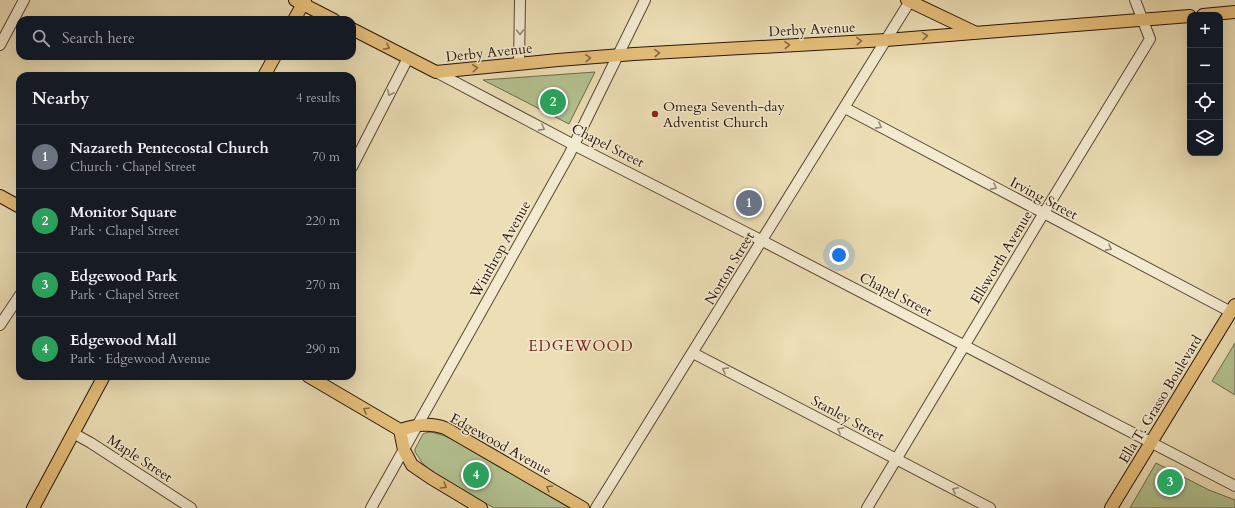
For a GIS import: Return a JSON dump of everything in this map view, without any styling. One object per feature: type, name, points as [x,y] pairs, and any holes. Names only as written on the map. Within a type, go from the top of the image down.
[{"type":"main road","points":[[295,16],[301,1],[327,16]]},
{"type":"main road","points":[[909,1],[975,32]]},
{"type":"main road","points":[[1223,13],[1235,12]]},
{"type":"main road","name":"Derby Avenue","points":[[436,72],[618,56],[886,40],[1187,16]]},
{"type":"main road","name":"Chapel Street","points":[[356,31],[436,72]]},
{"type":"main road","points":[[266,72],[273,60]]},
{"type":"main road","points":[[0,196],[16,205]]},
{"type":"main road","name":"Ella T. Grasso Boulevard","points":[[1111,508],[1233,309]]},
{"type":"main road","points":[[33,508],[102,380]]},
{"type":"main road","points":[[315,380],[400,430],[404,450],[412,465],[420,472],[481,508]]},
{"type":"main road","name":"Edgewood Avenue","points":[[400,430],[416,426],[435,424],[445,428],[583,508]]},
{"type":"street","points":[[0,45],[24,0]]},
{"type":"street","points":[[519,64],[520,0]]},
{"type":"street","name":"Winthrop Avenue","points":[[371,508],[574,145],[645,0]]},
{"type":"street","points":[[1135,0],[1142,20]]},
{"type":"street","name":"Norton Street","points":[[596,508],[845,108],[909,1]]},
{"type":"street","name":"Ellsworth Avenue","points":[[866,508],[897,460],[964,346],[1150,39],[1142,20]]},
{"type":"street","points":[[356,159],[408,58]]},
{"type":"street","name":"Chapel Street","points":[[436,72],[574,145],[1235,486]]},
{"type":"street","name":"Irving Street","points":[[845,108],[1044,214],[1233,309]]},
{"type":"street","points":[[0,325],[16,301]]},
{"type":"street","name":"Stanley Street","points":[[693,353],[990,508]]},
{"type":"street","name":"Maple Street","points":[[73,433],[91,443],[191,508]]},
{"type":"green space","points":[[595,72],[569,124],[483,80]]},
{"type":"green space","points":[[1235,343],[1235,395],[1212,381]]},
{"type":"green space","points":[[431,432],[452,439],[570,508],[494,508],[447,481],[423,464],[415,452],[415,449],[423,434]]},
{"type":"green space","points":[[1156,463],[1209,490],[1235,500],[1235,508],[1130,508]]},
{"type":"place","name":"Monitor Square","points":[[553,102]]},
{"type":"place","name":"Omega Seventh-day Adventist Church","points":[[655,114]]},
{"type":"place","name":"Nazareth Pentecostal Church","points":[[749,203]]},
{"type":"place","name":"Edgewood Mall","points":[[476,475]]},
{"type":"place","name":"Edgewood Park","points":[[1170,482]]},
{"type":"district","name":"EDGEWOOD","points":[[581,346]]}]
